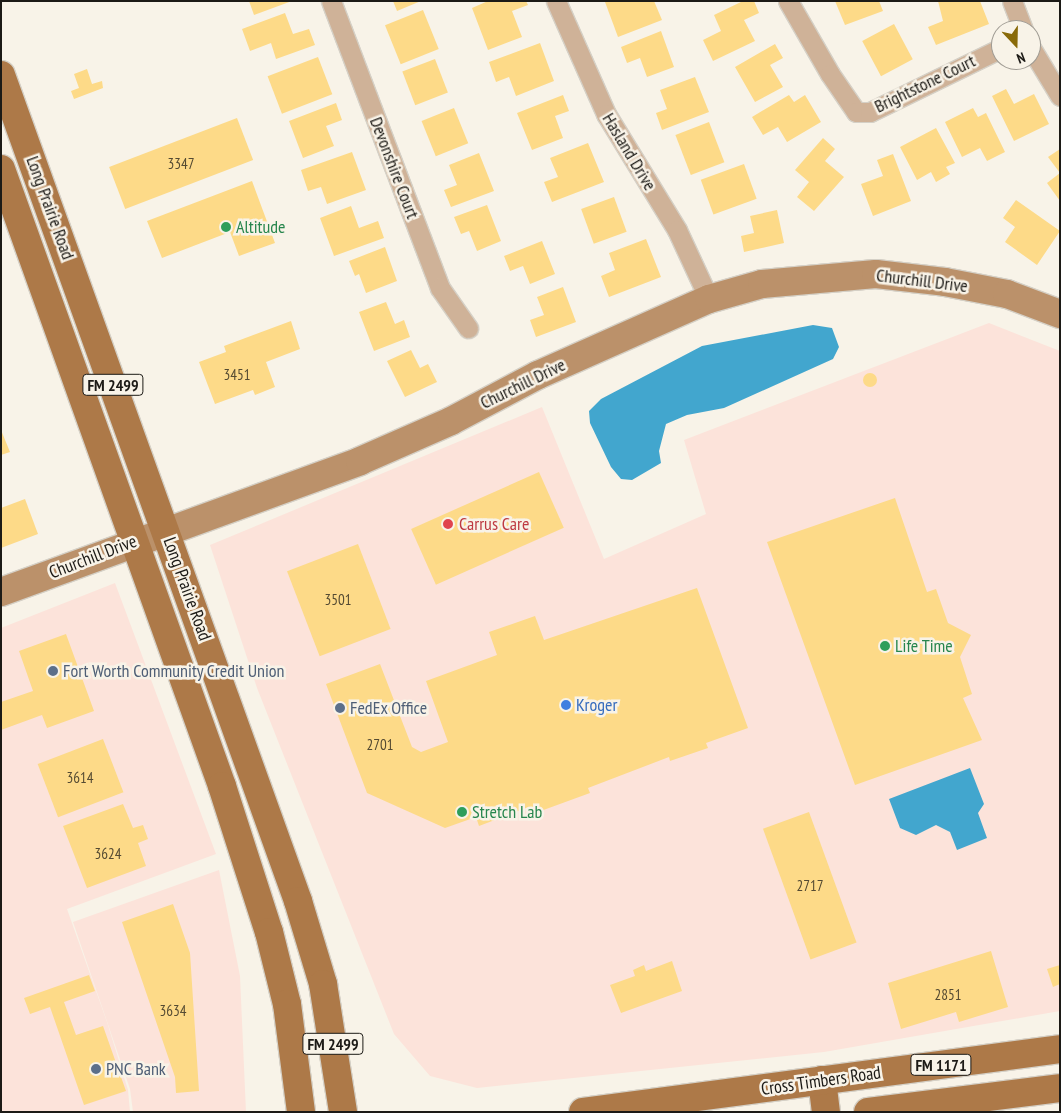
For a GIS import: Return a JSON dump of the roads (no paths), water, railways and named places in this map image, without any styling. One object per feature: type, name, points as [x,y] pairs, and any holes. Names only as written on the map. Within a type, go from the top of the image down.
[{"type":"main road","name":"Long Prairie Road","points":[[2,81],[166,530],[280,854],[323,984],[343,1112]]},
{"type":"main road","name":"Long Prairie Road","points":[[1,169],[222,786],[269,932],[287,1004],[301,1112]]},
{"type":"main road","points":[[222,786],[264,848],[280,854]]},
{"type":"main road","name":"Cross Timbers Road","points":[[583,1112],[1060,1049]]},
{"type":"main road","points":[[822,1080],[826,1112]]},
{"type":"main road","name":"Cross Timbers Road","points":[[868,1112],[1060,1088]]},
{"type":"street","name":"Devonshire Court","points":[[331,1],[440,288],[468,328]]},
{"type":"street","name":"Hasland Drive","points":[[556,1],[606,114],[677,230],[709,299]]},
{"type":"street","name":"Brightstone Court","points":[[788,1],[830,74],[856,112],[870,112],[991,53]]},
{"type":"street","points":[[1012,1],[1019,20]]},
{"type":"street","points":[[1041,65],[1060,96]]},
{"type":"street","name":"Churchill Drive","points":[[1,592],[135,541],[360,461],[451,421],[538,375],[709,299],[762,284],[876,274],[945,282],[1007,294],[1060,314]]},
{"type":"water","points":[[813,325],[832,328],[839,347],[833,359],[724,408],[687,415],[666,424],[659,451],[661,463],[632,480],[621,479],[611,467],[590,423],[589,411],[601,399],[702,346]]},
{"type":"water","points":[[970,768],[984,804],[978,813],[987,838],[957,850],[950,832],[936,825],[916,835],[900,828],[889,799]]},
{"type":"place","name":"Altitude","points":[[226,227]]},
{"type":"place","name":"Carrus Care","points":[[448,524]]},
{"type":"place","name":"Life Time","points":[[885,646]]},
{"type":"place","name":"Fort Worth Community Credit Union","points":[[53,671]]},
{"type":"place","name":"Kroger","points":[[566,705]]},
{"type":"place","name":"FedEx Office","points":[[340,708]]},
{"type":"place","name":"Stretch Lab","points":[[462,812]]},
{"type":"place","name":"PNC Bank","points":[[96,1069]]}]
